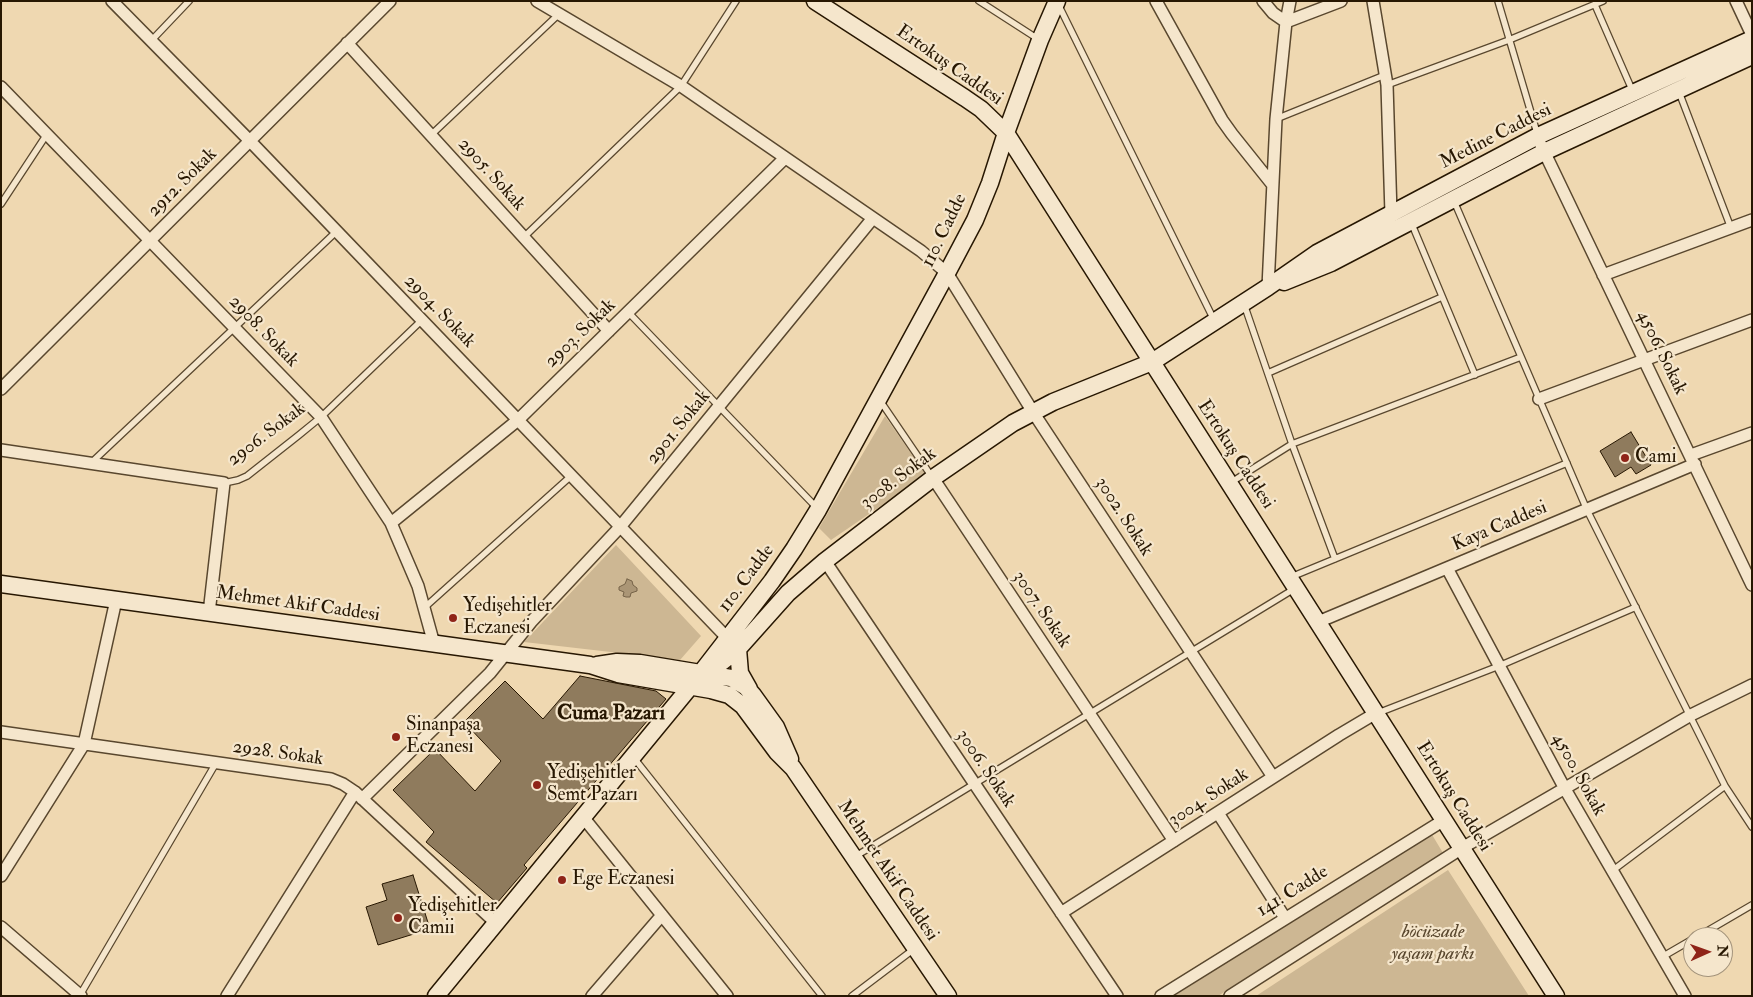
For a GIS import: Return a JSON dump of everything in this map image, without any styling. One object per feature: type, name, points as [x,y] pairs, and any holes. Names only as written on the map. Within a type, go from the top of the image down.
[{"type":"street","name":"2904. Sokak","points":[[112,1],[337,231],[733,644]]},
{"type":"street","name":"2912. Sokak","points":[[1,389],[390,1]]},
{"type":"street","name":"3002. Sokak","points":[[537,1],[681,86],[920,251],[948,274],[1032,412],[1273,777]]},
{"type":"street","name":"Ertokuş Caddesi","points":[[815,1],[965,98],[988,115],[1006,133],[1556,996]]},
{"type":"street","name":"110. Cadde","points":[[436,996],[701,672],[733,644],[784,565],[818,510],[948,274],[975,220],[1040,40],[1057,1]]},
{"type":"street","points":[[1156,1],[1222,120],[1272,184]]},
{"type":"street","points":[[1263,1],[1273,13],[1286,22]]},
{"type":"street","points":[[1268,287],[1276,119],[1290,1]]},
{"type":"street","points":[[1286,22],[1341,1]]},
{"type":"street","points":[[1373,1],[1386,80],[1391,214]]},
{"type":"street","points":[[1736,1],[1752,34]]},
{"type":"street","name":"Medine Caddesi","points":[[1268,287],[1314,272],[1453,199],[1541,144],[1634,93],[1752,39]]},
{"type":"street","name":"2905. Sokak","points":[[348,43],[609,331]]},
{"type":"street","name":"Medine Caddesi","points":[[1152,362],[1317,253],[1391,214],[1541,144],[1678,90],[1752,56]]},
{"type":"street","name":"2908. Sokak","points":[[1,87],[321,417],[391,522],[410,564],[434,644]]},
{"type":"street","name":"4506. Sokak","points":[[1541,144],[1752,585]]},
{"type":"street","name":"2903. Sokak","points":[[391,522],[518,420],[785,158]]},
{"type":"street","name":"2901. Sokak","points":[[227,996],[359,795],[471,692],[506,654],[530,622],[620,527],[873,218]]},
{"type":"street","points":[[1603,275],[1752,220]]},
{"type":"street","points":[[1539,399],[1752,320]]},
{"type":"street","name":"3008. Sokak","points":[[733,644],[825,561],[933,478],[988,439],[1032,412],[1152,362]]},
{"type":"street","name":"Kaya Caddesi","points":[[1318,622],[1587,510],[1752,433]]},
{"type":"street","points":[[1,450],[224,483]]},
{"type":"street","name":"3007. Sokak","points":[[933,478],[1174,841]]},
{"type":"street","name":"2906. Sokak","points":[[210,613],[224,483]]},
{"type":"street","name":"3006. Sokak","points":[[825,561],[1117,996]]},
{"type":"street","name":"4500. Sokak","points":[[1447,568],[1565,788],[1685,996]]},
{"type":"street","name":"Mehmet Akif Caddesi","points":[[1,584],[590,666],[618,674],[690,686],[729,695],[737,700],[777,752],[793,768],[948,996]]},
{"type":"street","points":[[1,876],[84,744],[116,600]]},
{"type":"street","points":[[733,644],[740,673],[753,696]]},
{"type":"street","name":"Mehmet Akif Caddesi","points":[[590,666],[618,662],[640,663],[731,678],[746,687],[776,727],[793,768]]},
{"type":"street","points":[[1230,996],[1462,848],[1691,715],[1752,685]]},
{"type":"street","name":"3004. Sokak","points":[[1061,913],[1345,731],[1376,714]]},
{"type":"street","name":"2928. Sokak","points":[[1,732],[330,779],[343,784],[359,795],[496,923]]},
{"type":"street","points":[[1218,812],[1285,918]]},
{"type":"street","points":[[583,817],[727,996]]},
{"type":"street","name":"141. Cadde","points":[[1161,996],[1444,820]]},
{"type":"street","points":[[592,996],[662,915]]},
{"type":"street","points":[[1,927],[80,995]]},
{"type":"lane","points":[[151,41],[189,1]]},
{"type":"lane","points":[[524,237],[681,86],[736,1]]},
{"type":"lane","points":[[979,1],[1040,40]]},
{"type":"lane","points":[[1057,1],[1215,322]]},
{"type":"lane","points":[[1498,1],[1541,144]]},
{"type":"lane","points":[[1276,119],[1386,80],[1509,40],[1603,1]]},
{"type":"lane","points":[[1595,5],[1634,93]]},
{"type":"lane","points":[[431,135],[559,14]]},
{"type":"lane","points":[[1678,90],[1731,228]]},
{"type":"lane","points":[[1,204],[47,134]]},
{"type":"lane","points":[[1453,199],[1587,510],[1725,786],[1749,818],[1752,827]]},
{"type":"lane","points":[[1410,222],[1475,374]]},
{"type":"lane","points":[[90,464],[337,231]]},
{"type":"lane","points":[[1268,373],[1442,297]]},
{"type":"lane","points":[[1244,303],[1292,444],[1335,559]]},
{"type":"lane","points":[[628,312],[818,510]]},
{"type":"lane","name":"2906. Sokak","points":[[224,483],[247,476],[321,417],[422,320]]},
{"type":"lane","points":[[1229,483],[1292,444],[1521,357]]},
{"type":"lane","name":"3007. Sokak","points":[[879,399],[933,478]]},
{"type":"lane","points":[[854,858],[1190,652],[1293,583],[1335,559],[1566,463]]},
{"type":"lane","points":[[424,608],[571,476]]},
{"type":"lane","points":[[1376,714],[1499,666],[1636,607]]},
{"type":"lane","points":[[633,757],[822,996]]},
{"type":"lane","points":[[80,995],[216,763]]},
{"type":"lane","points":[[1612,871],[1725,786]]},
{"type":"lane","points":[[1714,927],[1752,905]]},
{"type":"lane","points":[[1662,957],[1683,945]]},
{"type":"lane","points":[[852,996],[916,948]]},
{"type":"green space","points":[[885,416],[926,475],[831,540],[819,528]]},
{"type":"green space","points":[[616,545],[701,636],[680,660],[524,642]]},
{"type":"green space","points":[[1431,833],[1443,853],[1218,996],[1174,996]]},
{"type":"green space","name":"böcüzade yaşam parkı","points":[[1448,870],[1529,996],[1256,996]]},
{"type":"shaded area","points":[[627,579],[632,581],[633,585],[637,588],[637,591],[631,593],[630,597],[623,596],[624,592],[619,590],[619,587],[625,584]]},
{"type":"building","name":"Cami","points":[[1631,432],[1651,465],[1636,474],[1631,467],[1615,477],[1600,451]]},
{"type":"building","name":"Yedişehitler Semt Pazarı","points":[[580,676],[656,691],[666,699],[524,865],[527,868],[497,903],[426,842],[434,832],[393,790],[435,749],[475,791],[501,761],[464,722],[505,681],[543,719]]},
{"type":"building","name":"Yedişehitler Camii","points":[[413,875],[430,929],[378,945],[366,907],[387,900],[382,884]]},
{"type":"place","name":"Cami","points":[[1625,458]]},
{"type":"place","name":"Yedişehitler Eczanesi","points":[[453,618]]},
{"type":"place","name":"Sinanpaşa Eczanesi","points":[[396,737]]},
{"type":"place","name":"Yedişehitler Semt Pazarı","points":[[537,785]]},
{"type":"place","name":"Ege Eczanesi","points":[[562,880]]},
{"type":"place","name":"Yedişehitler Camii","points":[[398,918]]},
{"type":"district","name":"Cuma Pazarı","points":[[611,714]]}]
